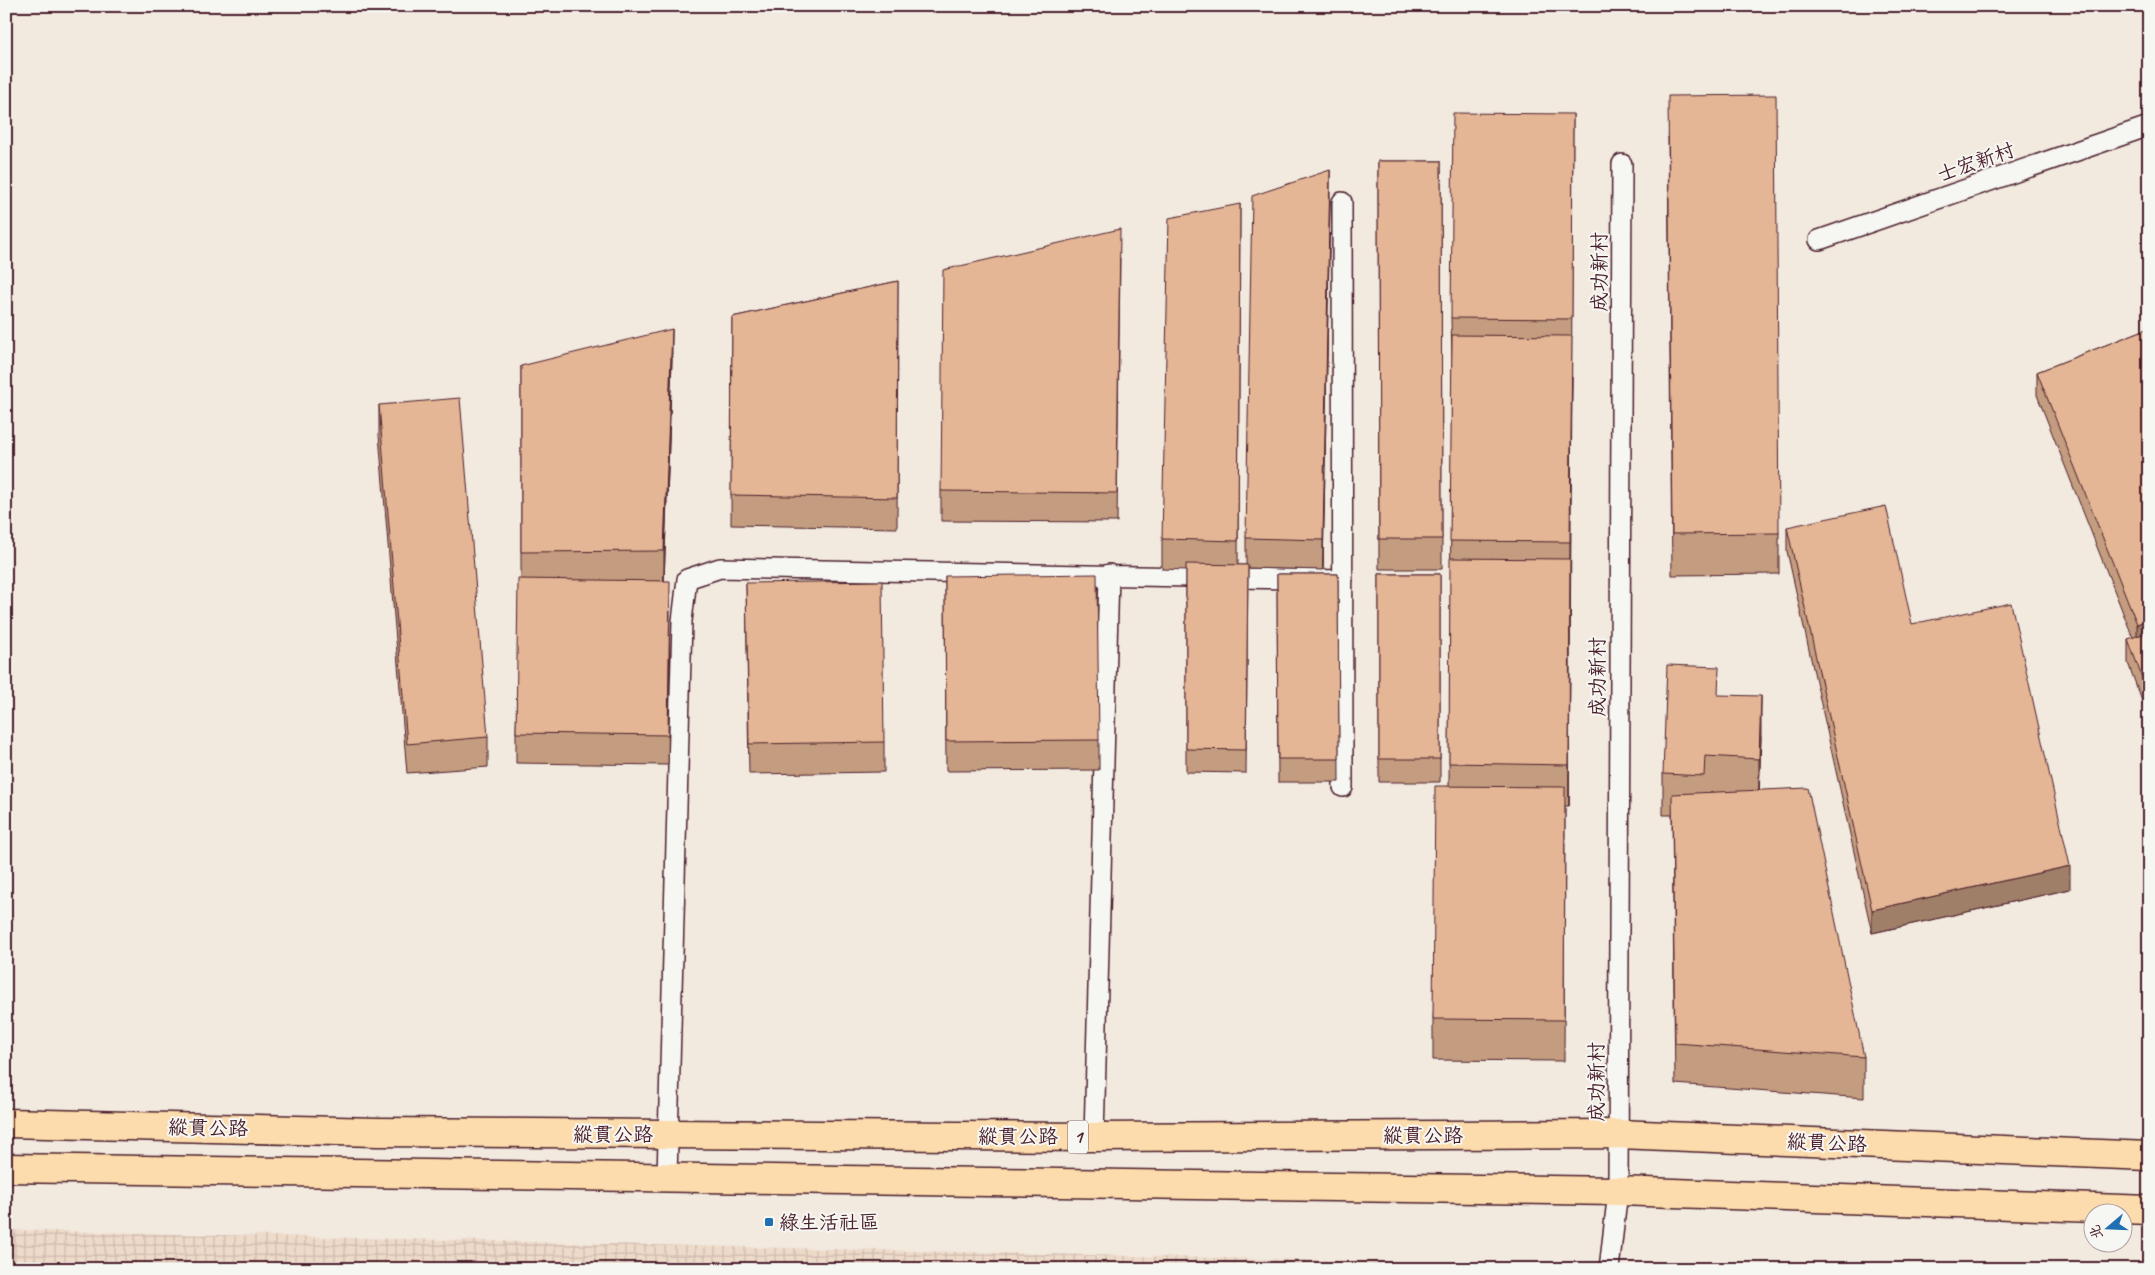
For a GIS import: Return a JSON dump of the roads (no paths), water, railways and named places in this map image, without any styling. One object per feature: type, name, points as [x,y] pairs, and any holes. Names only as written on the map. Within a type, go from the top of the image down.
[{"type":"main road","name":"縱貫公路","points":[[6,1123],[377,1132],[1094,1137],[1618,1134],[2149,1156]]},
{"type":"main road","name":"縱貫公路","points":[[6,1168],[1618,1191],[2149,1210]]},
{"type":"lane","name":"士宏新村","points":[[1819,240],[2149,126]]},
{"type":"lane","name":"成功新村","points":[[1609,1269],[1618,1191],[1622,164]]},
{"type":"lane","points":[[1342,202],[1343,787]]},
{"type":"lane","points":[[667,1177],[682,621],[688,579],[720,568],[1343,580]]},
{"type":"lane","points":[[1094,1137],[1109,574]]},
{"type":"place","name":"綠生活社區","points":[[769,1222]]}]
